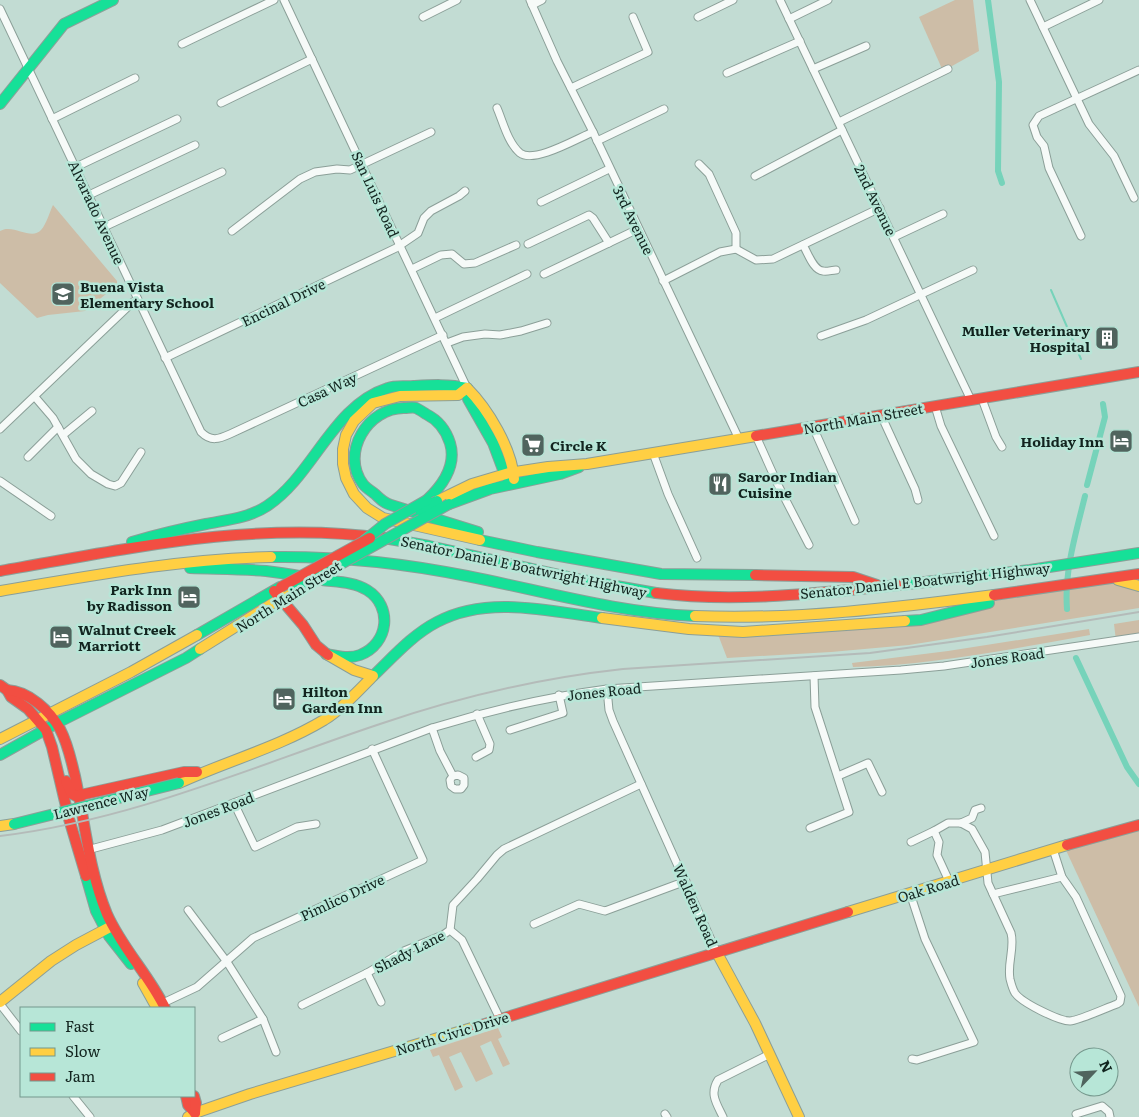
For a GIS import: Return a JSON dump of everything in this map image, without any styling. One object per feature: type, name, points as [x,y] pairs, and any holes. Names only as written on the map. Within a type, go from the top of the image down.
[{"type":"main road","points":[[0,104],[64,24],[113,0]]},
{"type":"main road","name":"North Main Street","points":[[0,739],[131,672],[278,592],[364,541],[385,524],[432,500],[466,486],[511,477],[558,464],[587,464],[653,454],[1139,372]]},
{"type":"main road","points":[[82,558],[153,536],[244,516],[266,506],[282,496],[349,413],[373,394],[388,388],[431,385],[453,384],[467,388]]},
{"type":"main road","points":[[467,388],[458,395],[400,396],[385,399],[373,403],[354,421],[346,435],[343,449],[343,464],[346,478],[354,494],[367,508],[383,518],[537,552],[662,574],[853,576],[882,587]]},
{"type":"main road","name":"San Luis Road","points":[[467,388],[478,400],[510,457],[511,477]]},
{"type":"main road","points":[[432,500],[444,483],[450,467],[451,452],[446,433],[430,416],[413,408],[390,410],[375,416],[365,426],[356,441],[353,459],[357,475],[367,490],[385,503],[515,543],[537,552]]},
{"type":"main road","name":"North Main Street","points":[[0,754],[186,658],[278,592],[294,590],[449,504],[511,477]]},
{"type":"main road","name":"Senator Daniel E Boatwright Highway","points":[[0,571],[231,534],[322,532],[401,541],[589,582],[660,593],[699,597],[743,597],[849,590],[1055,570],[1091,565],[1139,553]]},
{"type":"main road","name":"Senator Daniel E Boatwright Highway","points":[[0,592],[152,567],[211,560],[256,557],[302,557],[367,561],[438,570],[617,608],[669,614],[722,617],[775,616],[875,608],[1047,588],[1139,574]]},
{"type":"main road","points":[[1091,565],[1139,560]]},
{"type":"main road","points":[[152,567],[266,571],[353,584],[368,590],[378,599],[384,611],[386,624],[384,635],[371,650],[360,655],[347,657],[326,654]]},
{"type":"main road","points":[[849,590],[866,596],[979,584],[1055,570]]},
{"type":"main road","points":[[1113,579],[1139,586]]},
{"type":"main road","name":"Lawrence Way","points":[[0,826],[178,783],[300,732],[324,719],[345,704],[417,634],[446,618],[466,611],[487,607],[524,608],[717,632],[744,632],[921,620],[1047,588]]},
{"type":"main road","points":[[278,592],[316,645],[326,654],[354,670],[373,676]]},
{"type":"main road","points":[[4,687],[16,690],[35,701],[49,713],[57,724],[71,758],[109,928]]},
{"type":"main road","points":[[4,687],[11,697],[28,709],[46,730],[96,912],[109,928],[140,978],[161,1007]]},
{"type":"main road","points":[[52,747],[60,757],[67,788],[72,794],[80,795]]},
{"type":"main road","name":"Lawrence Way","points":[[80,795],[184,772],[201,772]]},
{"type":"main road","points":[[69,819],[81,840],[91,850]]},
{"type":"main road","name":"Oak Road","points":[[717,953],[1053,849],[1139,826]]},
{"type":"main road","points":[[91,850],[88,858],[92,884],[91,897]]},
{"type":"main road","points":[[0,1003],[51,961],[76,945],[109,928]]},
{"type":"main road","name":"North Civic Drive","points":[[192,1115],[250,1094],[717,953]]},
{"type":"main road","name":"Walden Road","points":[[717,953],[755,1023],[798,1117]]},
{"type":"main road","points":[[186,1097],[192,1115]]},
{"type":"main road","points":[[192,1115],[196,1103],[194,1097]]},
{"type":"street","points":[[182,44],[274,0]]},
{"type":"street","name":"San Luis Road","points":[[284,0],[467,388]]},
{"type":"street","points":[[423,17],[457,0]]},
{"type":"street","points":[[531,2],[542,0]]},
{"type":"street","points":[[698,17],[733,0]]},
{"type":"street","name":"2nd Avenue","points":[[780,0],[922,295],[1002,447]]},
{"type":"street","points":[[789,19],[828,0]]},
{"type":"street","points":[[1030,0],[1093,130],[1114,156],[1134,198]]},
{"type":"street","points":[[1043,27],[1099,0]]},
{"type":"street","name":"3rd Avenue","points":[[531,2],[557,61],[593,132],[739,439]]},
{"type":"street","name":"Alvarado Avenue","points":[[0,9],[201,432],[210,439]]},
{"type":"street","points":[[571,88],[648,52],[633,17]]},
{"type":"street","points":[[727,73],[800,41]]},
{"type":"street","points":[[813,69],[866,46]]},
{"type":"street","points":[[221,103],[312,59]]},
{"type":"street","points":[[838,122],[948,69]]},
{"type":"street","points":[[1081,236],[1049,168],[1044,146],[1037,137],[1033,125],[1039,116],[1139,70]]},
{"type":"street","points":[[52,119],[135,78]]},
{"type":"street","points":[[497,108],[510,140],[520,153],[528,157],[539,156],[593,132]]},
{"type":"street","points":[[597,141],[664,110]]},
{"type":"street","points":[[76,166],[177,119]]},
{"type":"street","points":[[755,176],[842,130]]},
{"type":"street","points":[[232,231],[300,179],[308,175],[315,172],[337,169],[350,170],[431,132]]},
{"type":"street","points":[[89,195],[195,145]]},
{"type":"street","points":[[699,164],[709,174],[736,233],[736,249]]},
{"type":"street","points":[[541,202],[609,169]]},
{"type":"street","points":[[104,227],[222,172]]},
{"type":"street","name":"Encinal Drive","points":[[165,358],[400,245],[418,233],[424,218],[431,211],[465,191]]},
{"type":"street","points":[[663,281],[720,252],[736,249],[756,260],[773,259],[880,208]]},
{"type":"street","points":[[894,237],[944,214]]},
{"type":"street","points":[[528,244],[589,215],[610,243]]},
{"type":"street","points":[[544,274],[638,229]]},
{"type":"street","points":[[412,269],[441,255],[452,254],[464,264],[475,264],[516,245]]},
{"type":"street","points":[[804,245],[814,265],[819,269],[823,271],[836,270]]},
{"type":"street","points":[[821,336],[866,320],[973,270]]},
{"type":"street","points":[[435,318],[527,274]]},
{"type":"street","points":[[0,429],[133,302]]},
{"type":"street","points":[[447,343],[463,337],[485,334],[500,335],[547,323]]},
{"type":"street","name":"Casa Way","points":[[210,439],[230,434],[443,335]]},
{"type":"street","points":[[35,397],[58,427],[76,459],[91,474],[108,484],[115,486],[121,483],[141,452]]},
{"type":"street","points":[[935,406],[941,426],[994,536]]},
{"type":"street","points":[[63,435],[92,411]]},
{"type":"street","points":[[881,416],[915,489],[918,500]]},
{"type":"street","points":[[28,458],[58,427]]},
{"type":"street","points":[[813,427],[855,521]]},
{"type":"street","points":[[756,436],[778,485],[809,545]]},
{"type":"street","points":[[653,454],[668,494],[697,558]]},
{"type":"street","points":[[0,481],[51,516]]},
{"type":"street","name":"Jones Road","points":[[91,850],[162,830],[432,728],[477,714],[559,695],[607,689],[944,666],[1139,636]]},
{"type":"street","points":[[810,828],[849,812],[815,707],[814,676]]},
{"type":"street","name":"Walden Road","points":[[607,689],[609,710],[613,721],[717,953]]},
{"type":"street","points":[[510,730],[563,713],[559,695]]},
{"type":"street","points":[[476,757],[489,750],[490,744],[477,714]]},
{"type":"street","points":[[432,728],[440,751],[454,776]]},
{"type":"street","name":"Pimlico Drive","points":[[161,1007],[197,987],[253,938],[422,860],[372,750]]},
{"type":"street","points":[[838,776],[868,762],[882,792]]},
{"type":"street","name":"Shady Lane","points":[[302,1005],[367,973],[404,951],[443,935],[450,930],[453,905],[477,880],[497,855],[504,850],[641,784]]},
{"type":"street","points":[[234,803],[255,847],[297,826],[316,824]]},
{"type":"street","points":[[911,842],[948,823],[972,818],[975,810],[981,808]]},
{"type":"street","points":[[960,822],[972,829],[985,852],[988,883],[1012,933],[1013,940],[1008,966],[1010,980],[1016,994],[1026,1002],[1062,1020],[1071,1021],[1117,1004],[1120,1002],[1121,996],[1076,897],[1062,877],[1053,849]]},
{"type":"street","points":[[934,831],[939,842],[937,855],[949,882]]},
{"type":"street","points":[[993,894],[1062,877]]},
{"type":"street","points":[[534,924],[579,904],[605,911],[686,881]]},
{"type":"street","points":[[910,893],[925,939],[974,1042],[917,1060],[912,1059]]},
{"type":"street","points":[[188,910],[264,1018],[276,1052]]},
{"type":"street","points":[[450,930],[462,940],[500,1019]]},
{"type":"street","points":[[367,973],[381,1002]]},
{"type":"street","points":[[0,1003],[20,1030]]},
{"type":"street","points":[[222,1038],[264,1018]]},
{"type":"street","points":[[723,1117],[713,1095],[718,1080],[770,1054]]},
{"type":"street","points":[[74,1097],[90,1117]]},
{"type":"street","points":[[1076,1114],[1102,1106],[1109,1112],[1110,1117]]},
{"type":"shaded area","points":[[955,0],[973,0],[979,51],[943,71],[919,17]]},
{"type":"shaded area","points":[[53,205],[117,281],[117,285],[85,311],[37,318],[0,283],[0,231],[10,229],[32,234],[37,233],[45,225]]},
{"type":"shaded area","points":[[1113,579],[1139,586],[1139,608],[909,645],[727,658],[717,632],[921,620],[1044,589]]},
{"type":"shaded area","points":[[1139,620],[1139,637],[1116,641],[1114,624]]},
{"type":"shaded area","points":[[1089,629],[1090,635],[972,656],[883,666],[853,667],[852,663],[948,651]]},
{"type":"shaded area","points":[[1139,825],[1139,1007],[1064,846]]},
{"type":"shaded area","points":[[498,1028],[502,1037],[498,1039],[510,1064],[503,1067],[491,1041],[480,1046],[493,1074],[476,1082],[461,1052],[449,1057],[463,1087],[455,1091],[439,1055],[433,1057],[430,1050]]},
{"type":"waterway","points":[[988,0],[999,82],[998,171],[1002,183]]},
{"type":"waterway","points":[[1051,290],[1081,359]]},
{"type":"waterway","points":[[1087,485],[1105,417],[1103,404]]},
{"type":"waterway","points":[[1067,609],[1069,566],[1085,496]]},
{"type":"waterway","points":[[1076,658],[1127,767],[1139,784]]},
{"type":"railway","points":[[0,836],[98,818],[145,805],[410,714],[530,683],[623,669],[870,653],[987,637],[1139,612]]},
{"type":"traffic: fast","points":[[0,104],[64,24],[113,0]]},
{"type":"traffic: fast","points":[[132,542],[237,518],[267,506],[298,477],[337,425],[352,410],[369,397],[388,388],[441,385],[467,388]]},
{"type":"traffic: fast","points":[[467,388],[468,399],[493,443],[505,475],[509,479]]},
{"type":"traffic: fast","points":[[427,500],[443,481],[450,467],[452,451],[446,434],[434,419],[416,408],[392,410],[380,415],[369,423],[356,446],[357,472],[364,485],[382,501],[389,504],[478,532]]},
{"type":"traffic: fast","points":[[449,504],[490,489],[560,474],[579,467]]},
{"type":"traffic: fast","points":[[364,541],[385,524],[427,500]]},
{"type":"traffic: fast","points":[[420,510],[437,501]]},
{"type":"traffic: fast","points":[[294,590],[449,504]]},
{"type":"traffic: fast","points":[[384,538],[429,546],[582,580],[656,593]]},
{"type":"traffic: fast","points":[[480,540],[661,574],[755,575]]},
{"type":"traffic: fast","points":[[899,585],[1030,570],[1139,553]]},
{"type":"traffic: fast","points":[[271,557],[345,559],[419,567],[609,606],[638,611],[695,616]]},
{"type":"traffic: fast","points":[[190,568],[273,572],[351,584],[367,590],[381,605],[384,615],[382,634],[377,642],[370,650],[352,657],[326,654]]},
{"type":"traffic: fast","points":[[197,635],[280,587]]},
{"type":"traffic: fast","points":[[905,621],[921,620],[989,603]]},
{"type":"traffic: fast","points":[[373,676],[419,633],[437,622],[456,614],[476,609],[518,607],[602,618]]},
{"type":"traffic: fast","points":[[0,755],[57,723],[186,658],[200,649]]},
{"type":"traffic: fast","points":[[14,824],[179,783]]},
{"type":"traffic: fast","points":[[86,876],[96,911],[109,936],[131,964]]},
{"type":"traffic: slow","points":[[467,388],[483,407],[498,430],[509,455],[514,479]]},
{"type":"traffic: slow","points":[[467,388],[458,395],[400,396],[373,403],[354,421],[346,435],[343,449],[343,464],[346,478],[354,494],[367,508],[383,518],[480,540]]},
{"type":"traffic: slow","points":[[437,501],[472,484],[509,473],[587,464],[756,436]]},
{"type":"traffic: slow","points":[[0,591],[169,565],[237,558],[271,557]]},
{"type":"traffic: slow","points":[[1118,580],[1139,586]]},
{"type":"traffic: slow","points":[[200,649],[294,590]]},
{"type":"traffic: slow","points":[[695,616],[807,615],[994,595]]},
{"type":"traffic: slow","points":[[602,618],[689,629],[743,632],[905,621]]},
{"type":"traffic: slow","points":[[0,739],[131,672],[197,635]]},
{"type":"traffic: slow","points":[[179,783],[307,730],[338,710],[373,676],[354,670],[328,655]]},
{"type":"traffic: slow","points":[[0,826],[14,824]]},
{"type":"traffic: slow","points":[[848,912],[1067,845]]},
{"type":"traffic: slow","points":[[0,1002],[51,961],[110,927]]},
{"type":"traffic: slow","points":[[717,953],[755,1023],[799,1117]]},
{"type":"traffic: slow","points":[[143,983],[156,1007]]},
{"type":"traffic: slow","points":[[188,1117],[250,1094],[475,1027]]},
{"type":"traffic: jam","points":[[756,436],[1139,372]]},
{"type":"traffic: jam","points":[[0,571],[143,546],[239,535],[287,532],[336,533],[384,538]]},
{"type":"traffic: jam","points":[[281,587],[370,538]]},
{"type":"traffic: jam","points":[[994,595],[1139,574]]},
{"type":"traffic: jam","points":[[755,575],[853,577],[877,585]]},
{"type":"traffic: jam","points":[[656,593],[716,597],[778,596],[899,585]]},
{"type":"traffic: jam","points":[[274,591],[303,625],[316,645],[328,655]]},
{"type":"traffic: jam","points":[[0,685],[7,690],[11,697],[28,709],[46,730],[86,876]]},
{"type":"traffic: jam","points":[[7,690],[23,694],[38,703],[51,715],[60,729],[71,758],[92,864],[107,914],[120,938],[164,1007]]},
{"type":"traffic: jam","points":[[66,781],[72,794],[76,796],[184,772],[197,772]]},
{"type":"traffic: jam","points":[[1067,845],[1139,825]]},
{"type":"traffic: jam","points":[[475,1027],[848,912]]},
{"type":"traffic: jam","points":[[186,1097],[188,1105],[195,1113]]},
{"type":"traffic: jam","points":[[194,1097],[195,1113]]},
{"type":"place","name":"Buena Vista Elementary School","points":[[63,294]]},
{"type":"place","name":"Muller Veterinary Hospital","points":[[1107,338]]},
{"type":"place","name":"Holiday Inn","points":[[1121,441]]},
{"type":"place","name":"Circle K","points":[[533,445]]},
{"type":"place","name":"Saroor Indian Cuisine","points":[[720,484]]},
{"type":"place","name":"Park Inn by Radisson","points":[[189,597]]},
{"type":"place","name":"Walnut Creek Marriott","points":[[61,637]]},
{"type":"place","name":"Hilton Garden Inn","points":[[284,699]]}]
